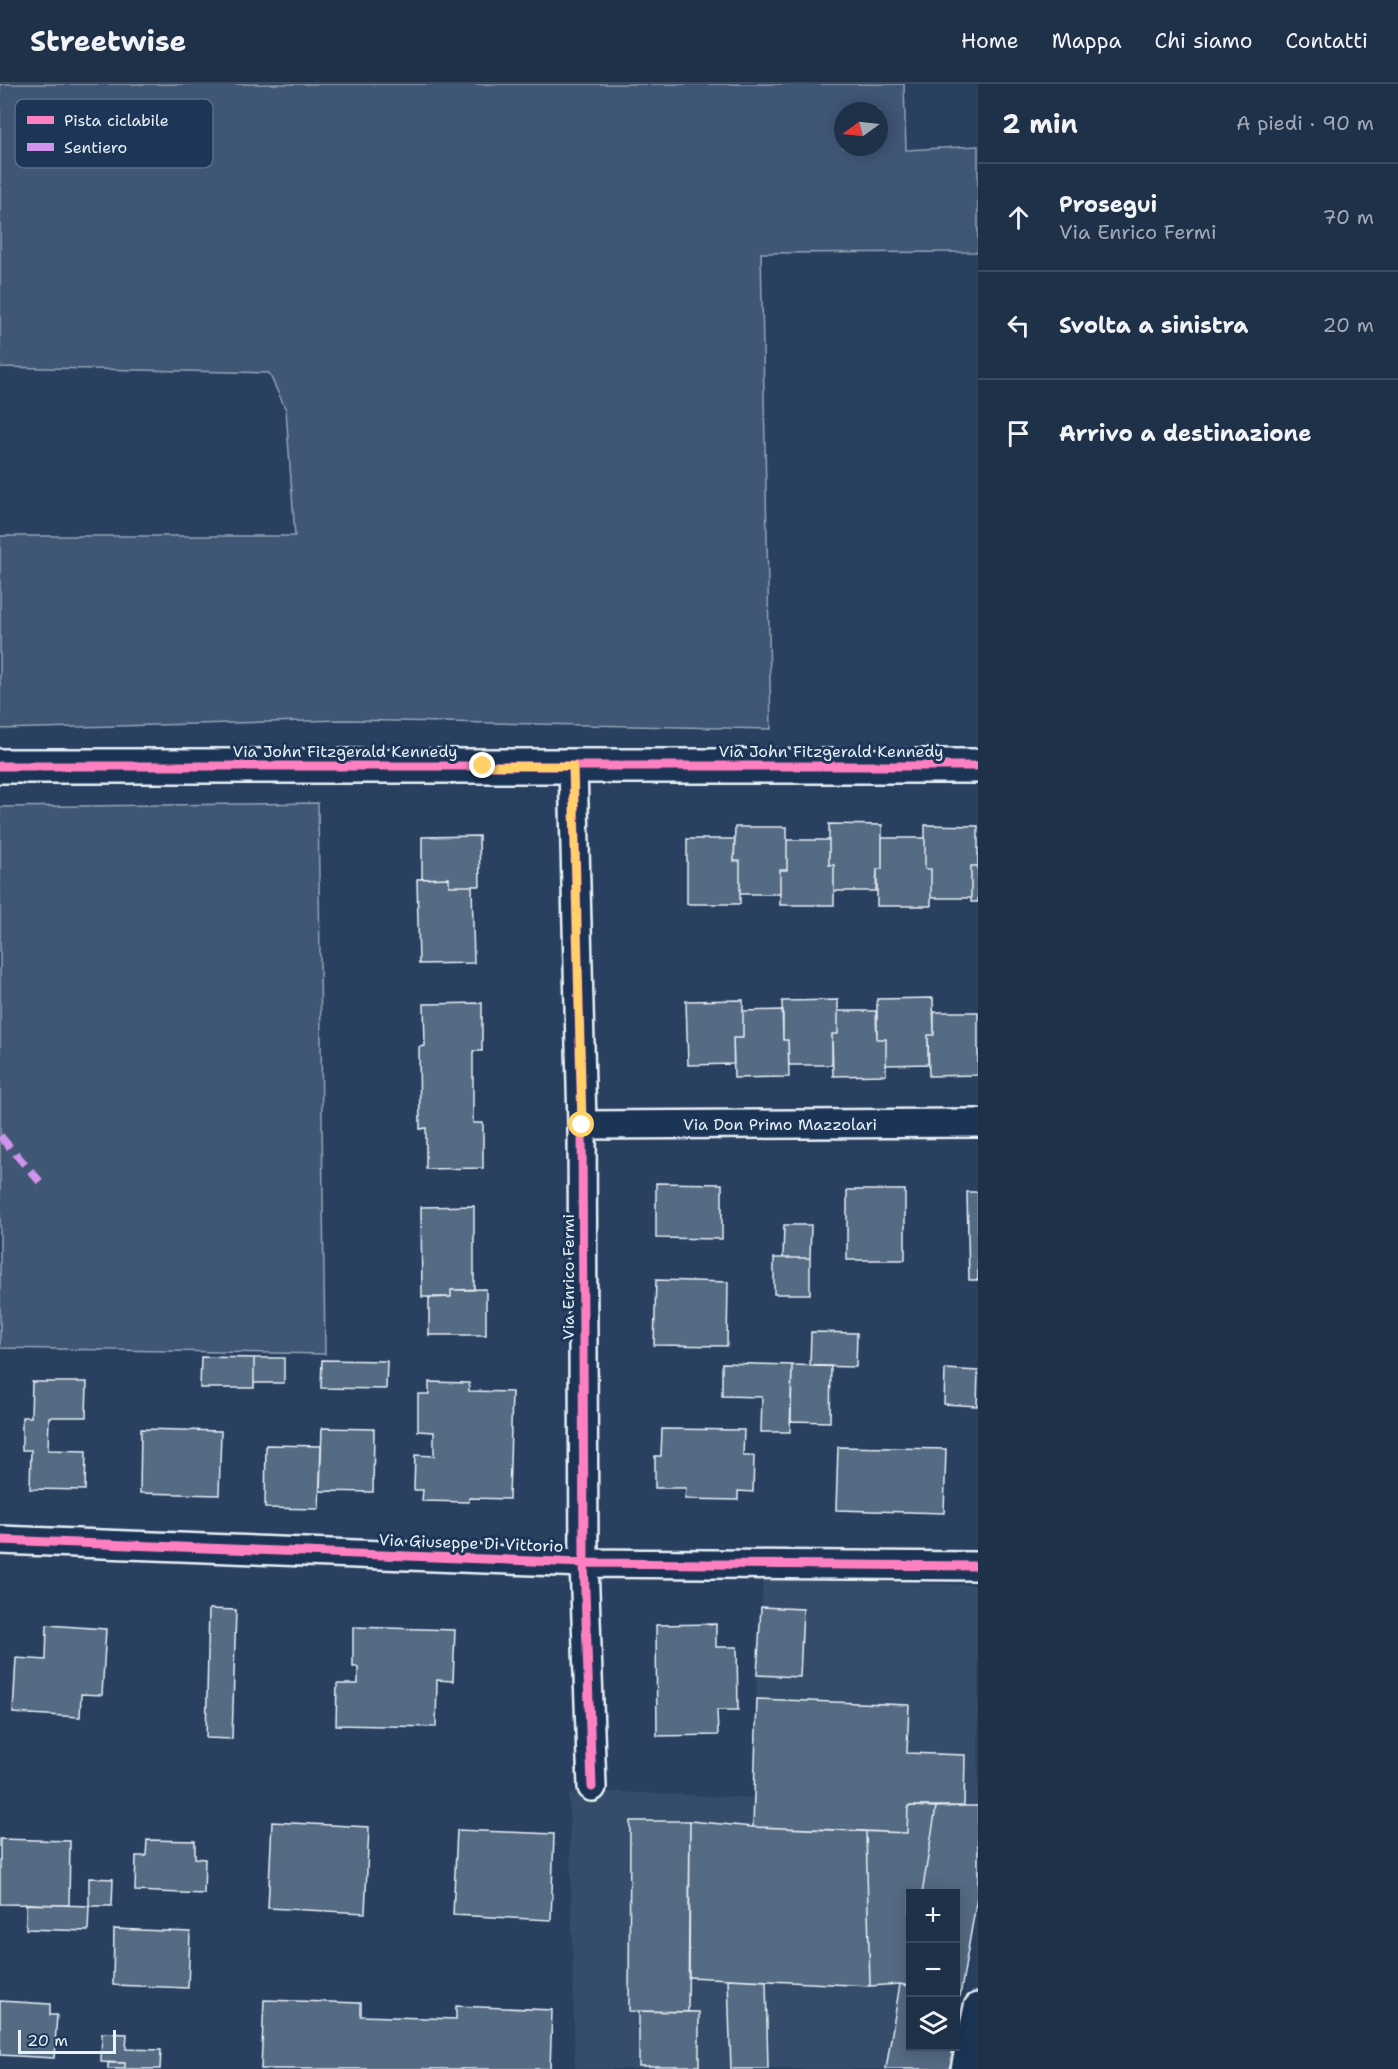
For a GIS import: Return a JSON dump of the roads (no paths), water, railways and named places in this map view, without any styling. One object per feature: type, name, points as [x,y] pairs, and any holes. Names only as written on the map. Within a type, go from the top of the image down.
[{"type":"street","name":"Via John Fitzgerald Kennedy","points":[[0,766],[978,766]]},
{"type":"street","name":"Via Enrico Fermi","points":[[573,766],[582,1125],[584,1563],[592,1787]]},
{"type":"street","name":"Via Don Primo Mazzolari","points":[[582,1125],[978,1123]]},
{"type":"street","name":"Via Giuseppe Di Vittorio","points":[[0,1540],[584,1563],[978,1566]]},
{"type":"street","points":[[965,2069],[978,2007]]}]
